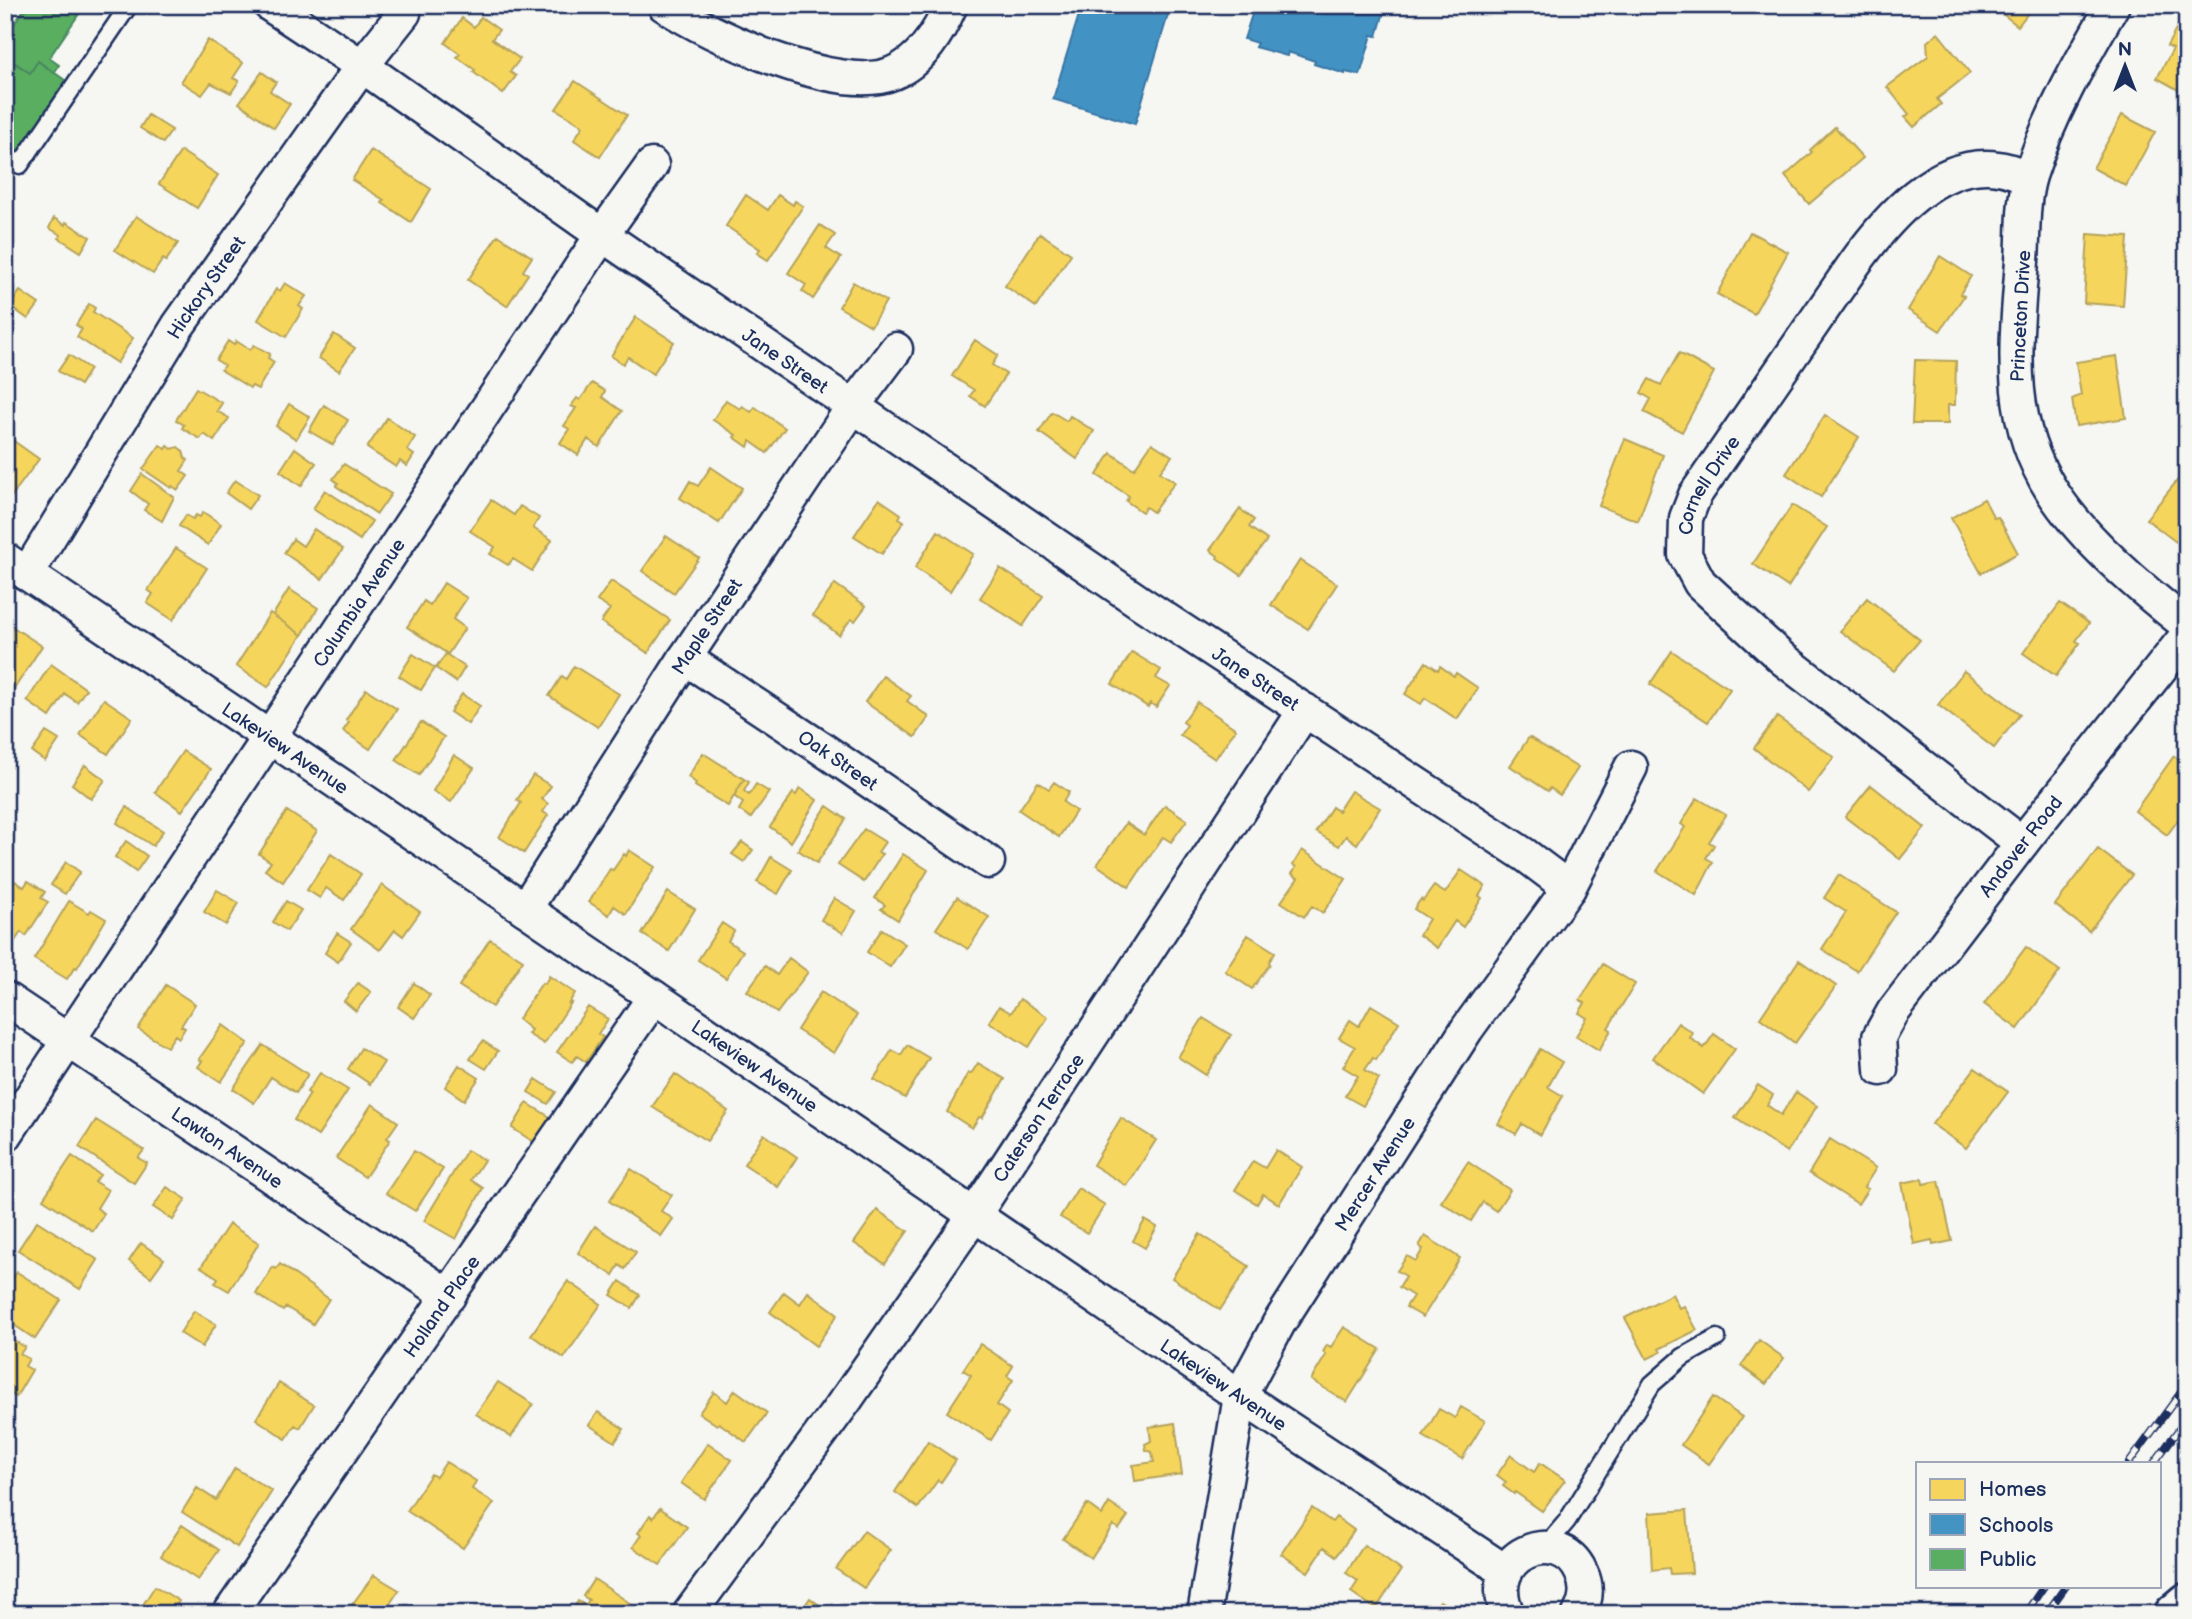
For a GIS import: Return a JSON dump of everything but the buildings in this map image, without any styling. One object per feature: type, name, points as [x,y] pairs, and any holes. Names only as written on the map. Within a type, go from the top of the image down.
[{"type":"highway","points":[[2174,1614],[2187,1603]]},
{"type":"street","name":"Jane Street","points":[[270,5],[1141,603],[1306,710]]},
{"type":"street","points":[[664,5],[740,47],[795,65],[864,79],[894,73],[919,55],[939,31],[950,5]]},
{"type":"street","name":"Princeton Drive","points":[[2113,5],[2071,78],[2029,178],[2025,208],[2016,395],[2027,440],[2052,491],[2071,517],[2092,541],[2187,625]]},
{"type":"street","name":"Hickory Street","points":[[16,567],[178,326],[362,66],[404,13]]},
{"type":"street","name":"Columbia Avenue","points":[[5,1136],[602,235],[652,166]]},
{"type":"street","name":"Cornell Drive","points":[[2022,843],[1783,659],[1700,583],[1685,555],[1686,517],[1695,495],[1875,236],[1921,191],[1959,172],[1997,167],[2029,178]]},
{"type":"street","name":"Maple Street","points":[[525,909],[685,659],[853,405],[896,349]]},
{"type":"street","name":"Lakeview Avenue","points":[[16,567],[525,909],[1240,1396],[1505,1571]]},
{"type":"street","name":"Andover Road","points":[[1881,1069],[1879,1037],[1893,1012],[2022,843],[2187,635]]},
{"type":"street","name":"Oak Street","points":[[685,659],[988,862]]},
{"type":"street","points":[[1306,710],[1525,855],[1569,888]]},
{"type":"street","name":"Caterson Terrace","points":[[690,1614],[848,1397],[975,1214],[1306,710]]},
{"type":"street","name":"Mercer Avenue","points":[[1204,1614],[1240,1396],[1279,1323],[1467,1029],[1569,888],[1631,767]]},
{"type":"street","name":"Holland Place","points":[[229,1614],[654,997]]},
{"type":"street","name":"Lawton Avenue","points":[[5,998],[449,1296]]},
{"type":"street","points":[[1508,1614],[1501,1588],[1505,1571],[1516,1558],[1529,1550],[1544,1548],[1558,1550],[1579,1567],[1585,1580],[1586,1597],[1578,1614]]},
{"type":"lane","points":[[5,155],[20,166],[129,5]]},
{"type":"lane","points":[[1544,1548],[1567,1521],[1652,1384],[1683,1357],[1717,1338]]},
{"type":"railway","points":[[2130,1462],[2187,1384]]},
{"type":"railway","points":[[2155,1462],[2187,1418]]},
{"type":"railway","points":[[2025,1614],[2043,1588]]},
{"type":"railway","points":[[2046,1614],[2065,1588]]}]
